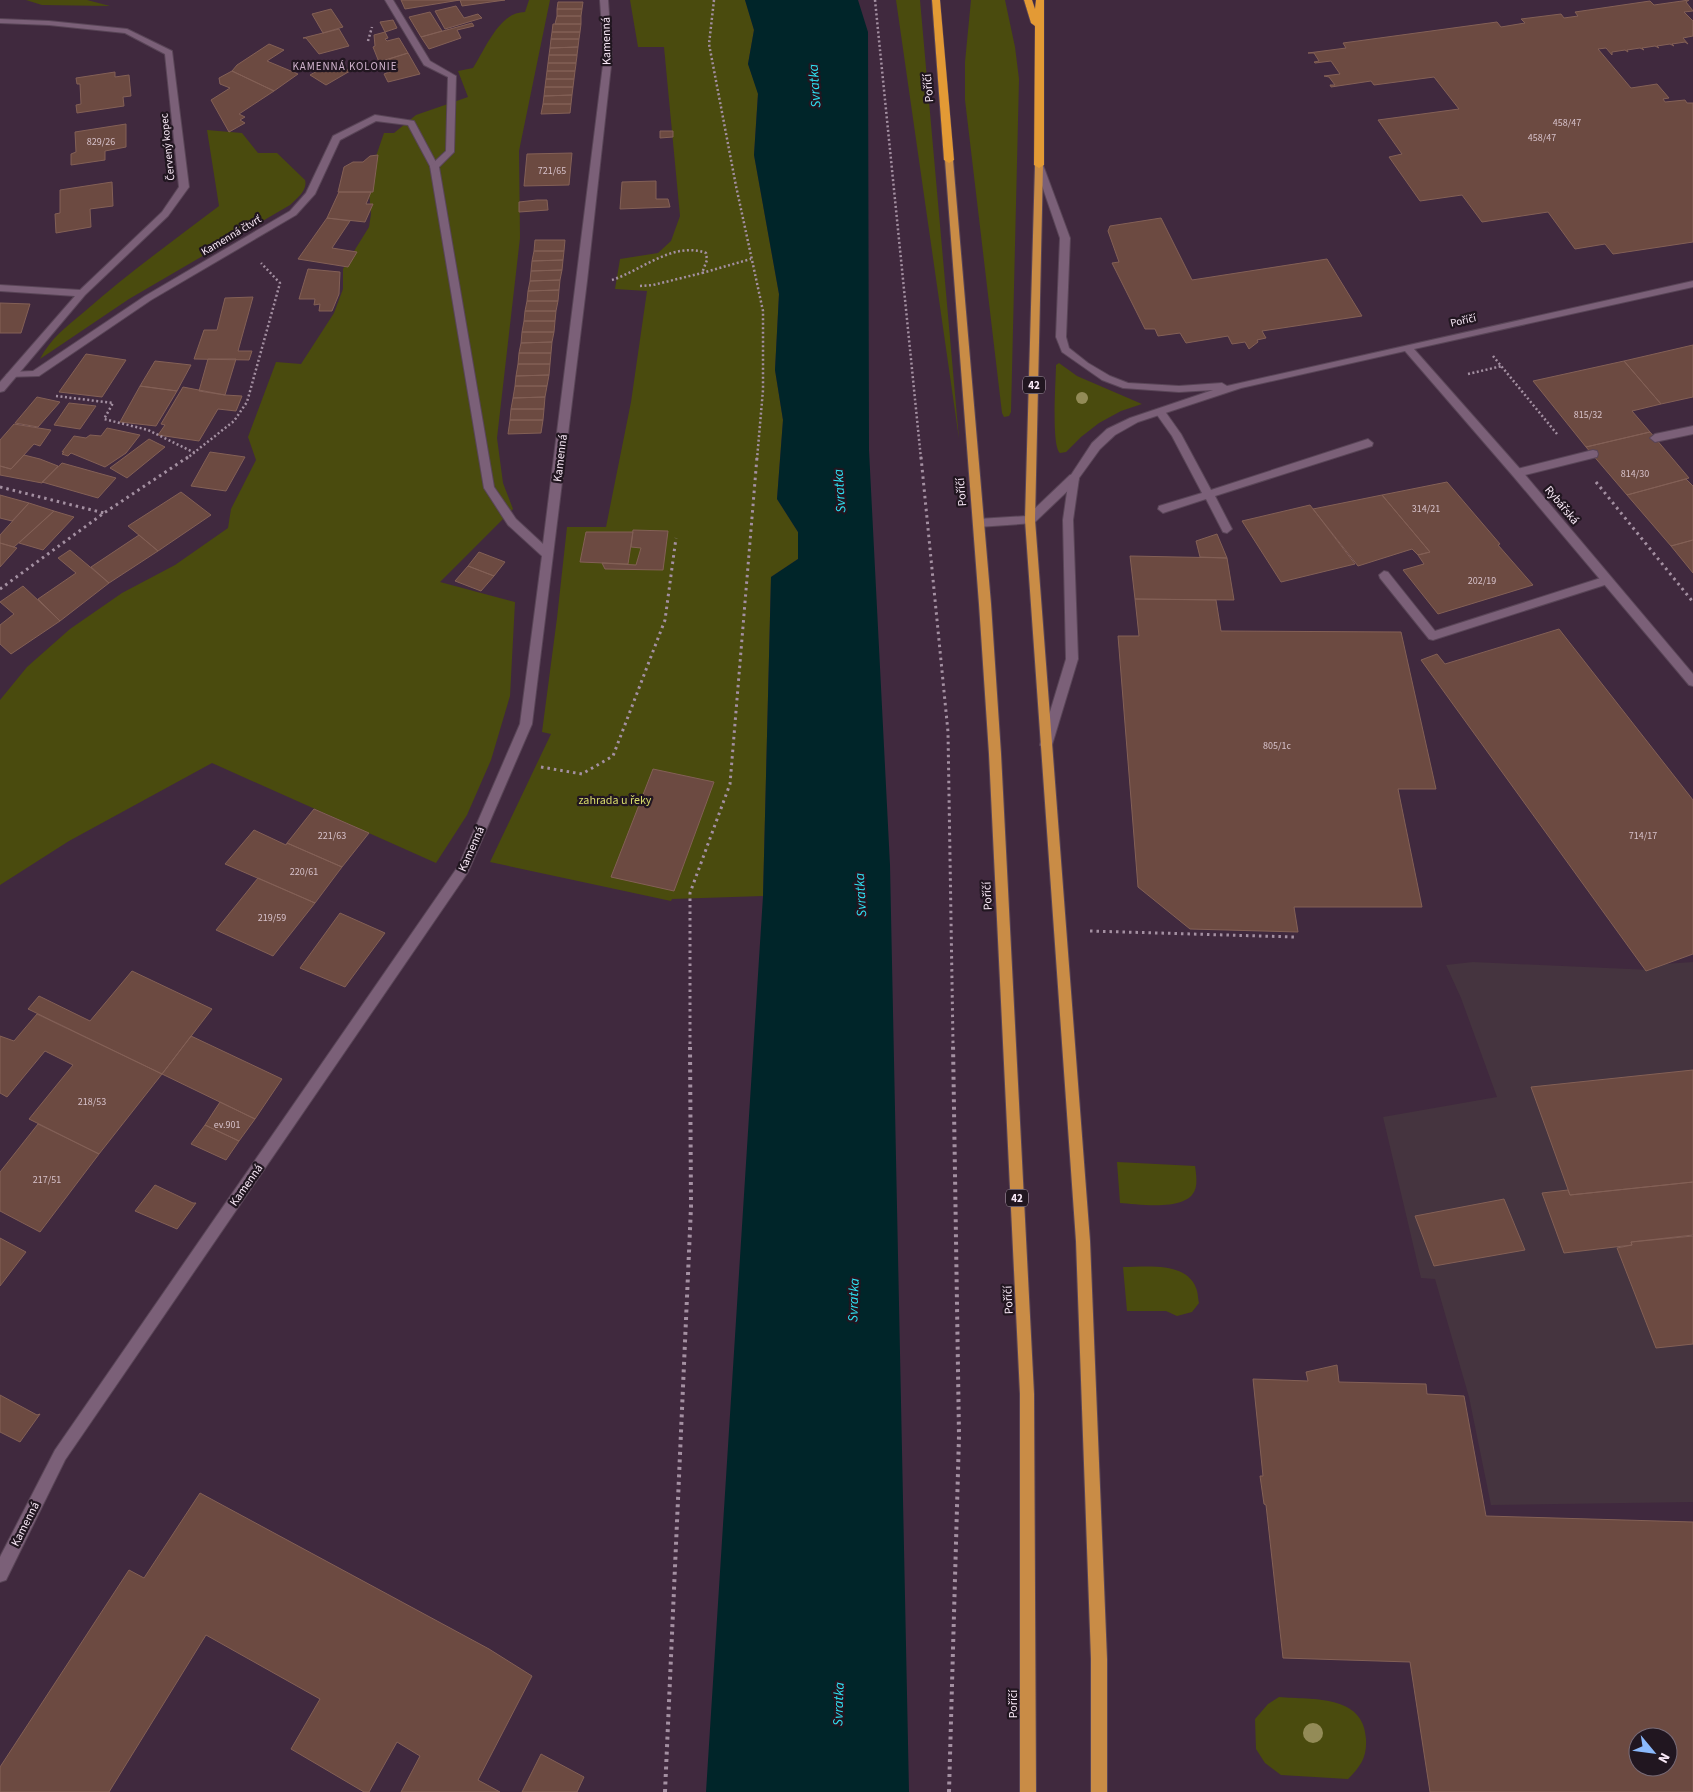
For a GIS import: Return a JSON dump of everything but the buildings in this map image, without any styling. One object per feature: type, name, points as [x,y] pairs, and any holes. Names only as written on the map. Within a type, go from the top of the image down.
[{"type":"highway","name":"Poříčí","points":[[936,0],[949,160]]},
{"type":"highway","name":"42","points":[[1028,0],[1039,30]]},
{"type":"highway","name":"Poříčí","points":[[1039,165],[1040,0]]},
{"type":"main road","name":"Poříčí","points":[[949,160],[995,754],[1027,1394],[1028,1792]]},
{"type":"main road","name":"Poříčí","points":[[1039,165],[1030,520],[1083,1241],[1099,1659],[1099,1792]]},
{"type":"street","points":[[389,0],[427,63],[452,76],[450,152],[434,166]]},
{"type":"street","name":"Kamenná","points":[[0,1574],[60,1455],[464,868],[526,724],[582,281],[608,57],[604,0]]},
{"type":"street","name":"Červený kopec","points":[[0,21],[49,23],[127,31],[169,53],[184,187],[165,214],[82,293],[11,375]]},
{"type":"street","name":"Kamenná čtvrť","points":[[35,374],[148,298],[293,213],[310,194],[336,138],[375,118],[411,123],[434,166],[489,488],[512,522],[548,555]]},
{"type":"street","name":"Poříčí","points":[[1039,165],[1065,238],[1061,337],[1066,350],[1099,374],[1127,386],[1179,389],[1239,385]]},
{"type":"street","name":"Poříčí","points":[[1046,745],[1072,659],[1068,520],[1074,478],[1096,446],[1111,432],[1134,420],[1239,385],[1693,284]]},
{"type":"street","points":[[0,288],[82,293]]},
{"type":"street","name":"Rybářská","points":[[1407,348],[1517,473],[1693,682]]},
{"type":"street","points":[[0,390],[11,375],[35,374]]},
{"type":"street","points":[[1160,412],[1176,434],[1227,529]]},
{"type":"street","points":[[1655,438],[1693,430]]},
{"type":"street","points":[[1163,509],[1368,443]]},
{"type":"street","points":[[1517,473],[1593,454]]},
{"type":"street","points":[[978,523],[1030,520],[1074,478]]},
{"type":"street","points":[[1384,575],[1433,636],[1607,580]]},
{"type":"path","points":[[665,1792],[691,1207],[690,893],[730,784],[763,390],[763,311],[709,44],[714,0]]},
{"type":"path","points":[[875,0],[948,732],[959,1436],[949,1792]]},
{"type":"path","points":[[1,588],[104,513],[195,453],[234,421],[247,402],[280,283],[243,242]]},
{"type":"path","points":[[582,281],[614,280],[635,272],[670,253],[689,249],[700,249],[706,253],[707,260],[702,273]]},
{"type":"path","points":[[640,286],[653,285],[752,259]]},
{"type":"path","points":[[35,374],[53,395],[113,404],[104,420],[148,430],[195,453]]},
{"type":"path","points":[[0,487],[104,513]]},
{"type":"path","points":[[546,768],[582,774],[613,756],[665,620],[676,538]]},
{"type":"path","points":[[1087,931],[1294,937]]},
{"type":"shaded area","points":[[1473,962],[1651,970],[1664,964],[1693,962],[1693,1502],[1491,1505],[1469,1397],[1435,1279],[1421,1278],[1383,1117],[1497,1097],[1461,998],[1446,965]]},
{"type":"green space","points":[[26,0],[87,0],[110,6],[42,5]]},
{"type":"green space","points":[[529,0],[550,0],[519,151],[520,238],[497,438],[503,483],[513,509],[440,582],[515,602],[510,696],[491,760],[467,815],[436,863],[212,763],[69,841],[0,885],[0,700],[27,667],[70,629],[122,593],[175,565],[228,528],[231,509],[256,460],[248,437],[276,362],[301,364],[334,313],[343,289],[343,269],[369,227],[371,214],[369,191],[374,162],[384,133],[394,133],[416,115],[468,97],[458,71],[473,68],[494,32],[508,18],[525,12]]},
{"type":"green space","name":"zahrada u řeky","points":[[630,0],[745,0],[754,30],[748,64],[758,93],[754,155],[779,294],[775,370],[783,420],[777,499],[798,532],[798,559],[771,577],[763,896],[672,899],[671,901],[490,862],[551,734],[542,732],[567,527],[606,527],[631,402],[647,291],[615,289],[620,259],[658,253],[671,241],[680,216],[664,47],[638,47]]},
{"type":"green space","points":[[896,0],[920,0],[959,439]]},
{"type":"green space","points":[[971,0],[1005,0],[1015,47],[1019,79],[1011,412],[1009,416],[1004,417],[965,100],[965,62]]},
{"type":"green space","points":[[207,130],[242,133],[258,153],[277,153],[305,180],[305,187],[299,197],[290,205],[129,299],[40,359],[59,333],[133,271],[219,206]]},
{"type":"green space","points":[[1059,363],[1077,376],[1142,404],[1121,411],[1099,423],[1066,452],[1060,453],[1057,448],[1055,426],[1056,365]]},
{"type":"green space","points":[[1117,1162],[1195,1166],[1196,1186],[1192,1195],[1175,1204],[1120,1203]]},
{"type":"green space","points":[[1123,1267],[1164,1267],[1183,1273],[1191,1279],[1196,1288],[1199,1303],[1192,1312],[1177,1316],[1166,1311],[1127,1311]]},
{"type":"green space","points":[[1279,1697],[1334,1702],[1356,1714],[1363,1724],[1366,1739],[1365,1751],[1360,1765],[1348,1779],[1281,1775],[1265,1763],[1256,1749],[1255,1719],[1268,1704]]},
{"type":"water","name":"Svratka","points":[[745,0],[858,0],[868,32],[869,450],[890,865],[909,1792],[706,1792],[763,896],[771,577],[798,559],[798,532],[777,499],[783,420],[775,370],[779,294],[754,155],[758,94],[748,64],[754,30]]},
{"type":"district","name":"KAMENNÁ KOLONIE","points":[[345,66]]}]
